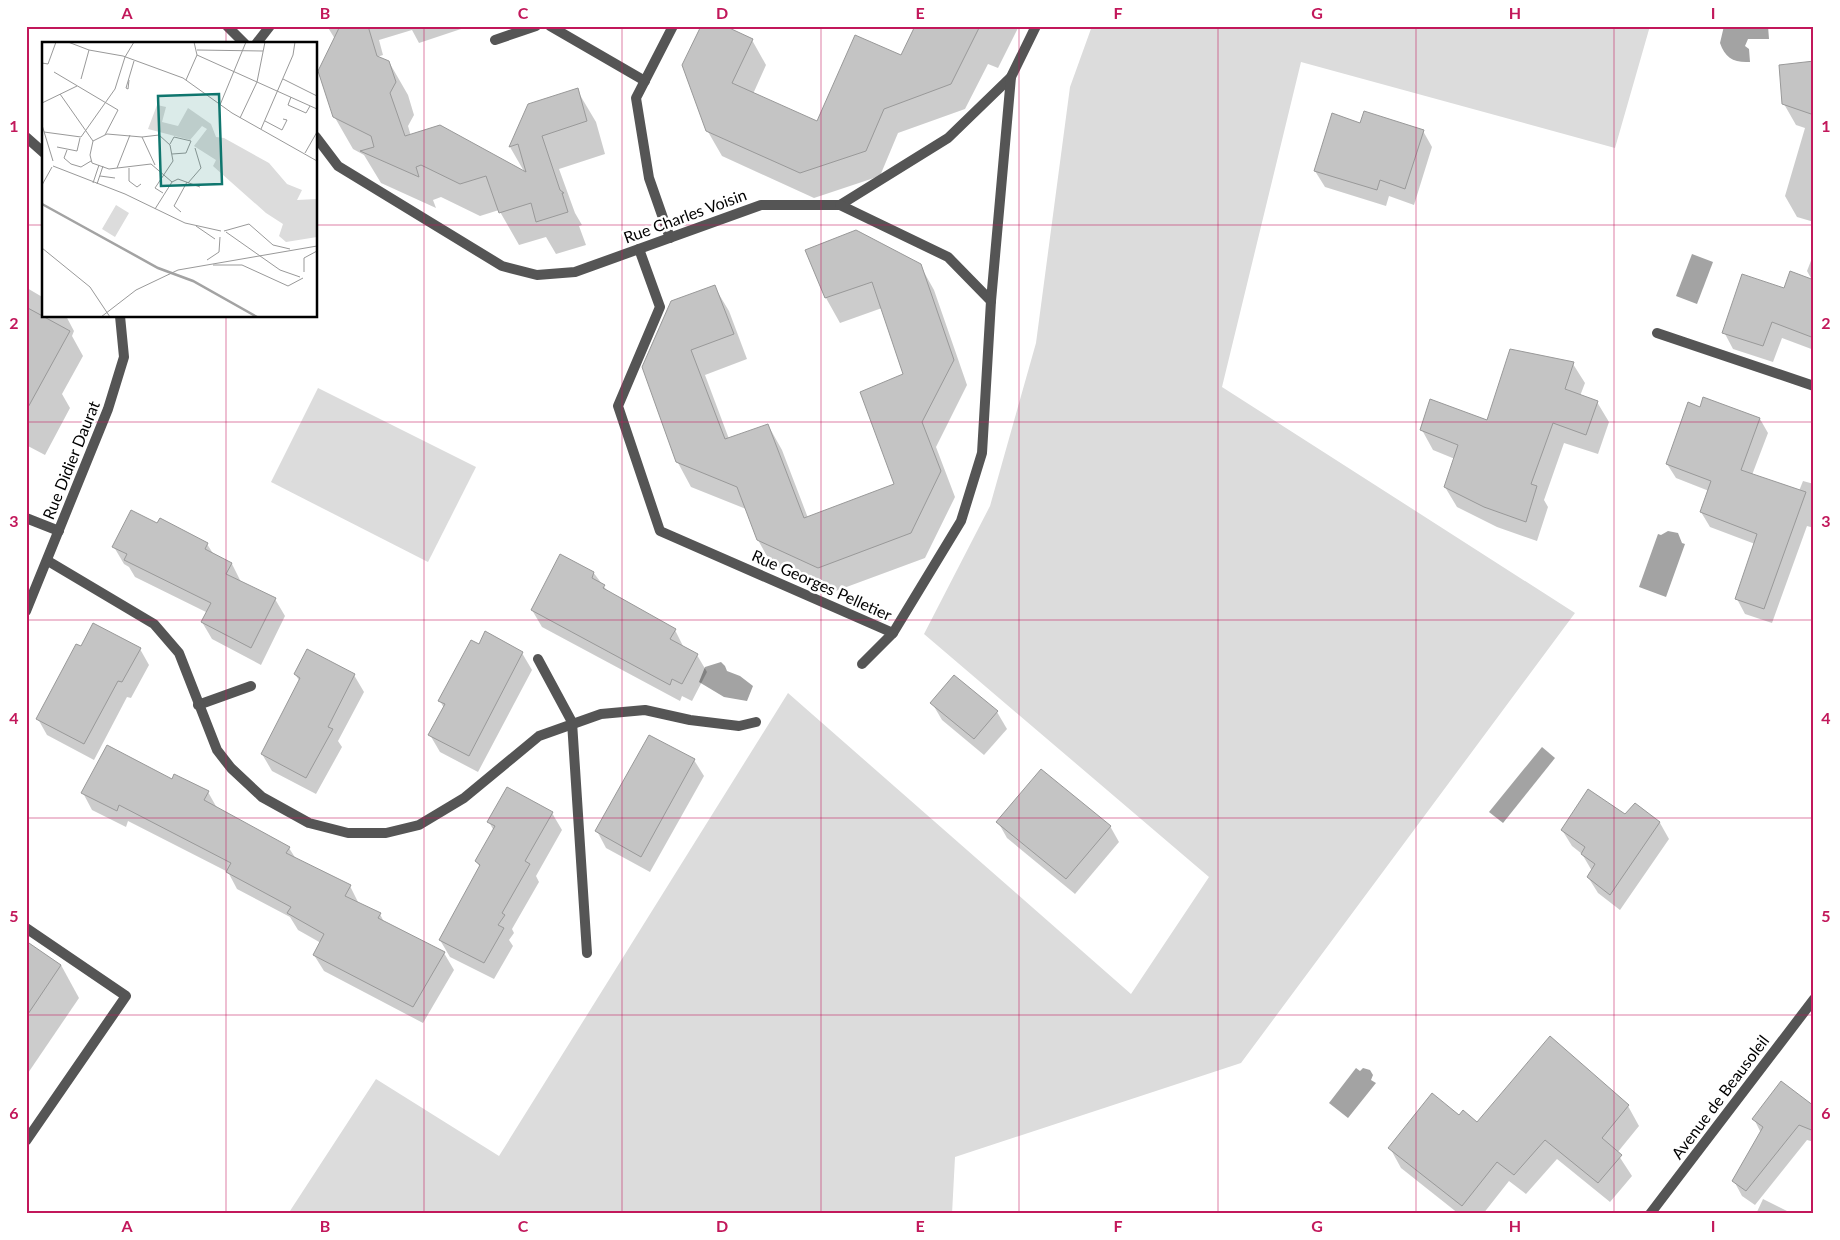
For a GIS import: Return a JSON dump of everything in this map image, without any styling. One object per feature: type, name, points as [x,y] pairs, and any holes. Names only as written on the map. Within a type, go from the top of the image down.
[{"type":"street","points":[[227,26],[243,42]]},
{"type":"street","points":[[258,42],[270,26]]},
{"type":"street","points":[[495,40],[536,26]]},
{"type":"street","points":[[550,26],[644,81]]},
{"type":"street","points":[[670,238],[649,178],[636,98],[673,26]]},
{"type":"street","points":[[840,205],[948,138],[1011,77],[1036,26]]},
{"type":"street","name":"Rue Georges Pelletier","points":[[639,249],[660,307],[618,406],[660,530],[894,634],[961,521],[982,453],[991,301],[1011,77]]},
{"type":"street","points":[[26,137],[42,151]]},
{"type":"street","name":"Rue Charles Voisin","points":[[318,140],[338,166],[502,266],[537,275],[575,272],[761,204],[840,205]]},
{"type":"street","points":[[840,205],[948,257],[991,301]]},
{"type":"street","name":"Rue Didier Daurat","points":[[26,611],[48,561],[108,409],[124,356],[120,318]]},
{"type":"street","points":[[1657,333],[1814,386]]},
{"type":"street","points":[[26,518],[59,531]]},
{"type":"street","points":[[48,561],[154,624],[179,653],[217,750],[231,768],[262,797],[309,823],[348,833],[386,833],[419,825],[464,798],[539,736],[572,722],[600,714],[645,710],[690,720],[739,726],[756,722]]},
{"type":"street","points":[[862,664],[894,634]]},
{"type":"street","points":[[538,659],[572,722],[586,953]]},
{"type":"street","points":[[198,705],[251,686]]},
{"type":"street","points":[[26,928],[126,996],[26,1141]]},
{"type":"street","name":"Avenue de Beausoleil","points":[[1650,1214],[1814,999]]},
{"type":"shaded area","points":[[1092,26],[1650,26],[1615,148],[1301,62],[1222,387],[1575,613],[1241,1063],[955,1157],[952,1214],[288,1214],[376,1079],[499,1156],[788,693],[1131,994],[1209,877],[924,634],[990,506],[1036,343],[1070,87]]},
{"type":"shaded area","points":[[1724,26],[1768,26],[1769,39],[1748,39],[1745,46],[1749,49],[1750,62],[1739,62],[1727,56],[1722,48],[1720,43]]},
{"type":"shaded area","points":[[1692,254],[1713,262],[1697,304],[1676,296]]},
{"type":"shaded area","points":[[318,388],[476,467],[428,562],[271,482]]},
{"type":"shaded area","points":[[1668,531],[1678,533],[1682,543],[1685,544],[1666,597],[1639,587],[1658,534],[1661,535]]},
{"type":"shaded area","points":[[721,662],[727,671],[740,676],[753,686],[747,701],[724,697],[699,682],[705,667]]},
{"type":"shaded area","points":[[1542,747],[1555,758],[1503,823],[1489,812]]},
{"type":"shaded area","points":[[1356,1068],[1360,1071],[1363,1068],[1370,1070],[1373,1075],[1371,1080],[1376,1083],[1348,1118],[1329,1103]]},
{"type":"building","points":[[340,26],[368,26],[377,56],[389,61],[396,82],[390,93],[405,136],[440,125],[526,172],[518,144],[509,147],[528,104],[578,88],[587,121],[542,136],[560,190],[564,193],[562,193],[568,212],[536,222],[531,203],[499,213],[486,176],[460,184],[421,165],[416,167],[419,177],[360,151],[374,147],[371,136],[333,117],[318,71]]},
{"type":"building","points":[[701,26],[725,26],[753,39],[732,83],[817,121],[855,35],[901,55],[915,26],[980,26],[951,84],[884,109],[866,151],[800,173],[706,131],[682,65]]},
{"type":"building","points":[[1814,61],[1814,115],[1782,104],[1779,65]]},
{"type":"building","points":[[1364,111],[1424,130],[1405,189],[1380,180],[1377,190],[1314,171],[1332,113],[1360,123]]},
{"type":"building","points":[[856,230],[921,264],[954,360],[922,422],[941,471],[911,533],[818,568],[757,540],[737,487],[676,462],[642,367],[671,301],[715,285],[734,334],[691,350],[725,439],[768,424],[804,518],[894,484],[860,392],[903,374],[872,282],[825,298],[805,250]]},
{"type":"building","points":[[1790,271],[1814,280],[1814,338],[1772,322],[1763,346],[1722,333],[1742,274],[1784,288]]},
{"type":"building","points":[[26,307],[42,316],[42,318],[46,318],[70,331],[26,411]]},
{"type":"building","points":[[1510,349],[1574,362],[1565,389],[1598,401],[1586,435],[1553,423],[1531,484],[1537,486],[1526,522],[1484,507],[1444,487],[1458,445],[1420,430],[1430,399],[1487,420]]},
{"type":"building","points":[[1703,397],[1760,418],[1741,470],[1806,492],[1764,609],[1735,599],[1757,534],[1700,512],[1711,481],[1666,464],[1688,402],[1700,407]]},
{"type":"building","points":[[131,510],[157,523],[160,518],[208,543],[205,549],[232,563],[226,574],[276,598],[251,648],[201,622],[211,603],[124,560],[127,554],[112,547]]},
{"type":"building","points":[[560,554],[594,572],[592,578],[605,585],[603,588],[676,629],[670,639],[698,654],[682,684],[672,679],[670,685],[531,610]]},
{"type":"building","points":[[93,623],[141,648],[122,682],[118,681],[84,744],[36,719],[76,644],[81,646]]},
{"type":"building","points":[[485,631],[523,652],[469,756],[428,735],[445,704],[438,701],[471,640],[479,644]]},
{"type":"building","points":[[307,649],[355,674],[328,727],[333,729],[306,778],[261,754],[300,678],[294,674]]},
{"type":"building","points":[[954,675],[998,711],[974,739],[930,703]]},
{"type":"building","points":[[649,735],[695,759],[641,857],[595,831]]},
{"type":"building","points":[[107,745],[172,779],[174,774],[209,791],[204,800],[290,847],[286,853],[351,885],[345,896],[381,913],[378,918],[445,952],[413,1007],[313,955],[324,934],[287,913],[291,907],[226,872],[231,863],[119,805],[117,811],[81,793]]},
{"type":"building","points":[[1041,769],[1111,826],[1066,879],[996,822]]},
{"type":"building","points":[[507,787],[553,812],[525,861],[530,864],[502,913],[505,915],[498,925],[504,928],[484,963],[439,940],[480,865],[475,861],[495,826],[487,822]]},
{"type":"building","points":[[1588,789],[1625,814],[1635,803],[1660,822],[1610,895],[1587,877],[1595,864],[1581,854],[1585,847],[1561,830]]},
{"type":"building","points":[[26,941],[61,965],[26,1017]]},
{"type":"building","points":[[1550,1036],[1629,1105],[1602,1138],[1622,1155],[1598,1183],[1545,1140],[1514,1175],[1497,1162],[1462,1206],[1388,1148],[1432,1093],[1459,1115],[1463,1110],[1477,1122]]},
{"type":"building","points":[[1781,1081],[1814,1106],[1814,1131],[1799,1125],[1746,1191],[1732,1181],[1763,1127],[1752,1119]]}]
